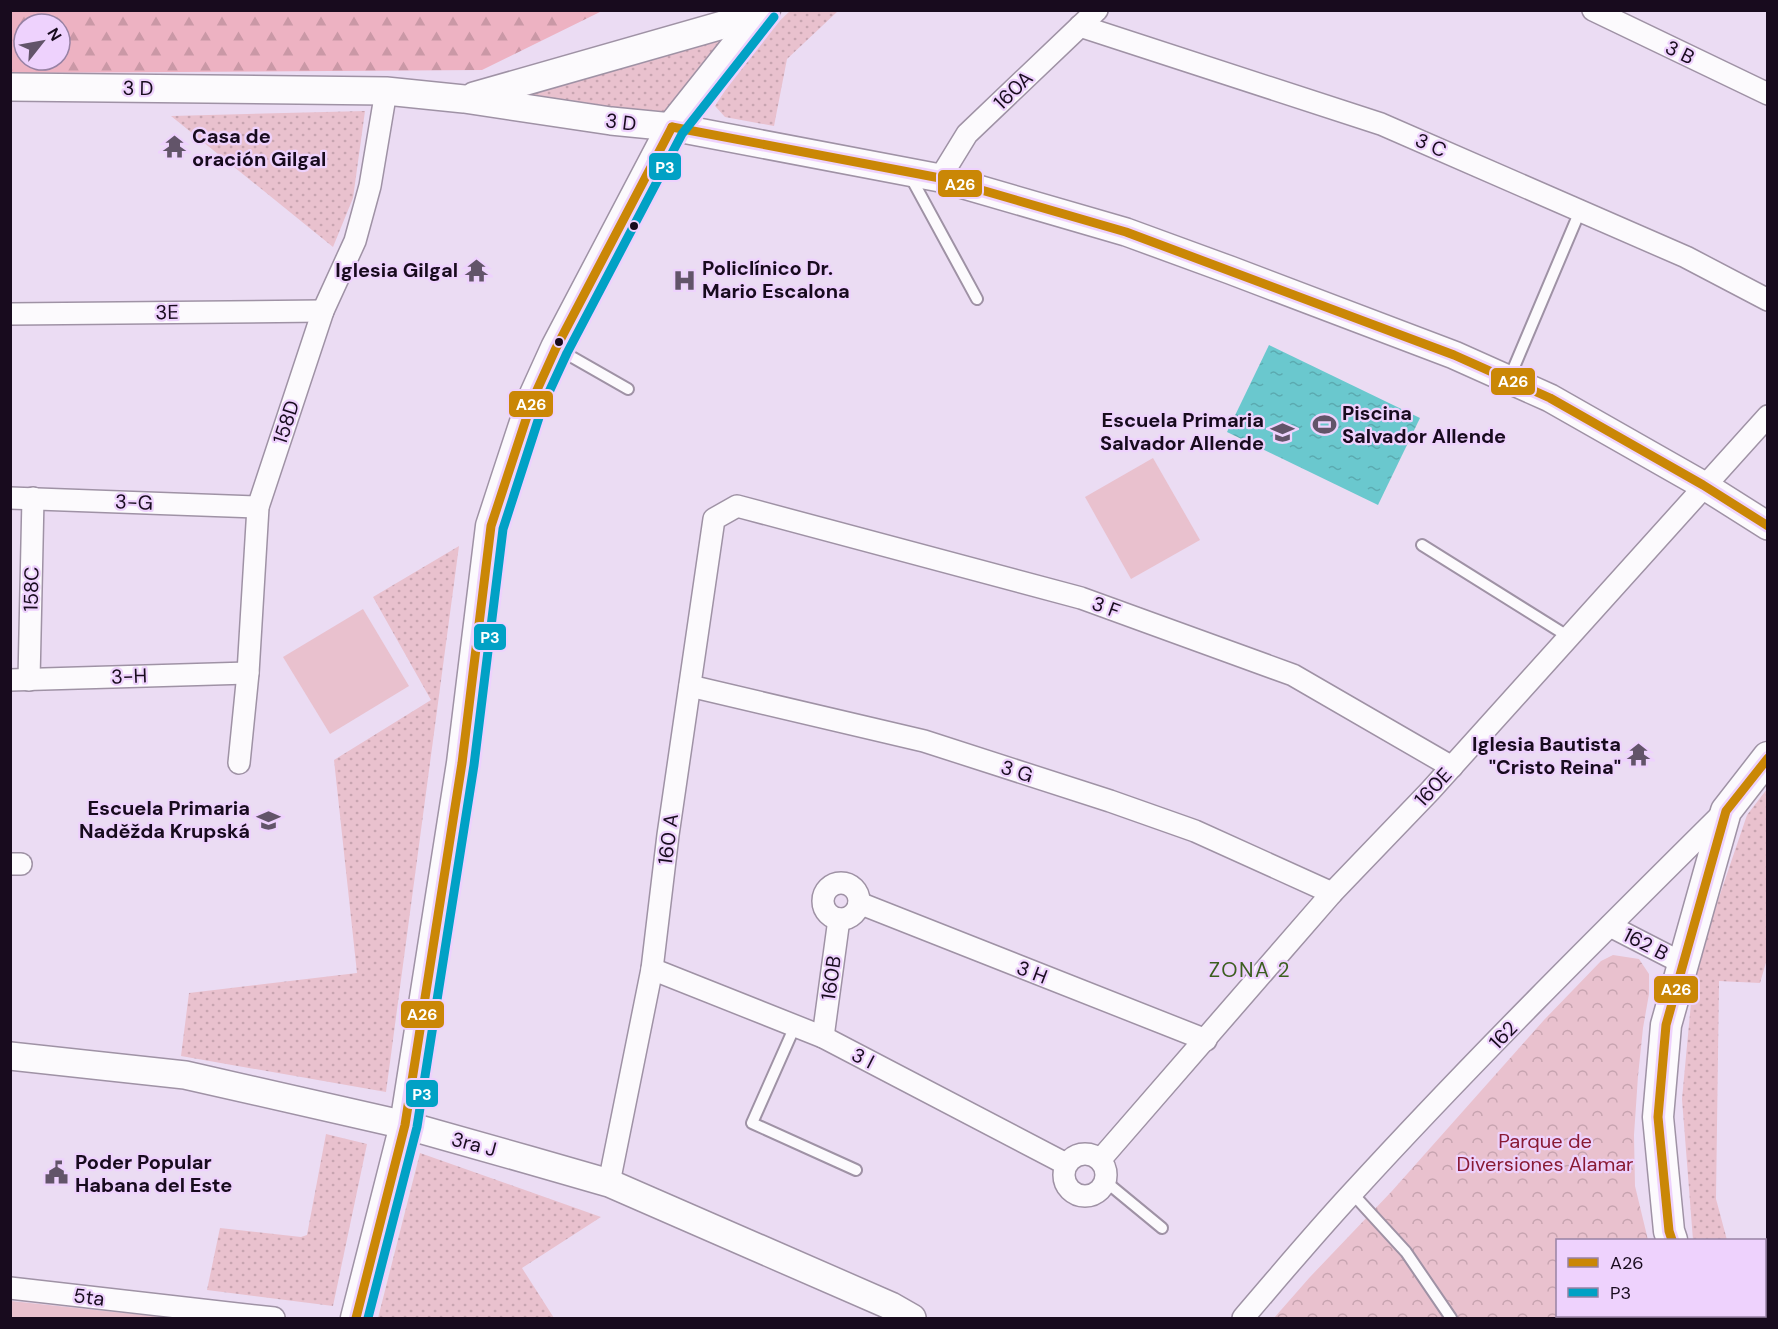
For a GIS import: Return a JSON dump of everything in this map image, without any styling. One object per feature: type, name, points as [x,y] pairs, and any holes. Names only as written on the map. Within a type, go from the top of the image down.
[{"type":"main road","points":[[356,1318],[405,1125],[462,763],[491,526],[532,401],[556,348],[672,128],[763,12]]},
{"type":"main road","name":"162","points":[[1726,811],[1767,757]]},
{"type":"main road","name":"162 B","points":[[1672,1239],[1658,1117],[1666,1025],[1726,811]]},
{"type":"street","name":"160A","points":[[940,178],[967,134],[1097,10]]},
{"type":"street","name":"3 B","points":[[1593,10],[1767,94]]},
{"type":"street","points":[[464,99],[763,12]]},
{"type":"street","name":"3 C","points":[[1080,26],[1381,124],[1686,257],[1767,300]]},
{"type":"street","name":"3 D","points":[[10,87],[386,91],[464,99],[672,128],[940,178],[1136,236],[1454,355],[1550,398],[1703,485],[1767,526]]},
{"type":"street","name":"158D","points":[[239,763],[248,673],[258,507],[323,311],[358,230],[370,186],[386,91]]},
{"type":"street","name":"3E","points":[[10,314],[323,311]]},
{"type":"street","name":"160E","points":[[1103,1171],[1206,1040],[1332,893],[1452,767],[1767,416]]},
{"type":"street","name":"3-G","points":[[10,498],[258,507]]},
{"type":"street","name":"158C","points":[[20,680],[33,498]]},
{"type":"street","name":"160 A","points":[[609,1183],[652,969],[668,835],[714,519],[737,506]]},
{"type":"street","name":"3 F","points":[[737,506],[1081,598],[1272,667],[1293,675],[1452,767]]},
{"type":"street","name":"3-H","points":[[20,680],[248,673]]},
{"type":"street","name":"3 G","points":[[690,686],[924,741],[1195,831],[1332,893]]},
{"type":"street","name":"162","points":[[1243,1318],[1352,1193],[1610,926],[1726,811]]},
{"type":"street","points":[[838,882],[852,886],[859,903],[853,914],[839,919],[826,911],[823,896],[831,885],[838,882]]},
{"type":"street","name":"3 H","points":[[859,903],[1206,1040]]},
{"type":"street","name":"160B","points":[[823,1037],[839,919]]},
{"type":"street","name":"162 B","points":[[1610,926],[1682,963]]},
{"type":"street","name":"3 I","points":[[652,969],[823,1037],[1066,1164]]},
{"type":"street","name":"3ra J","points":[[10,1056],[185,1075],[405,1125],[609,1183],[891,1306],[912,1318]]},
{"type":"street","points":[[1078,1154],[1086,1154],[1103,1171],[1097,1192],[1083,1196],[1070,1190],[1063,1178],[1066,1164],[1078,1154]]},
{"type":"street","name":"5ta","points":[[10,1288],[274,1318]]},
{"type":"lane","points":[[908,171],[977,299]]},
{"type":"lane","points":[[1508,380],[1580,211]]},
{"type":"lane","points":[[556,348],[628,389]]},
{"type":"lane","points":[[1422,545],[1569,637]]},
{"type":"lane","points":[[795,1026],[752,1124],[856,1170]]},
{"type":"lane","points":[[1103,1171],[1162,1228]]},
{"type":"lane","points":[[1352,1193],[1406,1252],[1451,1318]]},
{"type":"green space","points":[[791,10],[838,11],[787,59],[774,126],[725,117],[715,106],[760,43]]},
{"type":"green space","points":[[10,11],[602,11],[482,70],[11,73]]},
{"type":"green space","points":[[730,34],[664,120],[511,96]]},
{"type":"green space","points":[[365,111],[353,198],[333,247],[171,116]]},
{"type":"green space","points":[[1153,458],[1200,540],[1131,579],[1085,497]]},
{"type":"green space","points":[[459,546],[386,1092],[181,1056],[189,993],[357,973],[334,760],[431,700],[373,597]]},
{"type":"green space","points":[[363,609],[409,686],[330,734],[283,657]]},
{"type":"green space","points":[[1767,789],[1767,959],[1760,983],[1719,981],[1716,1199],[1727,1239],[1693,1239],[1682,1099],[1694,971],[1747,815]]},
{"type":"green space","name":"Parque de Diversiones Alamar","points":[[1613,955],[1639,959],[1649,974],[1649,994],[1643,1028],[1634,1135],[1635,1186],[1648,1239],[1556,1239],[1556,1317],[1671,1318],[1274,1318],[1392,1191],[1544,1020],[1601,961]]},
{"type":"green space","points":[[326,1134],[367,1144],[333,1306],[207,1290],[220,1228],[301,1237],[307,1235]]},
{"type":"green space","points":[[420,1153],[601,1217],[522,1268],[554,1318],[378,1318]]},
{"type":"green space","points":[[11,1301],[171,1318],[11,1318]]},
{"type":"water","name":"Piscina Salvador Allende","points":[[1269,345],[1420,418],[1378,505],[1227,432]]},
{"type":"transit line","name":"P3","points":[[368,1318],[417,1127],[474,765],[503,529],[543,405],[567,353],[682,134],[774,17]]},
{"type":"transit line","name":"A26","points":[[672,127],[940,178],[1126,232],[1454,355],[1550,398],[1703,485],[1768,526]]},
{"type":"transit line","name":"A26","points":[[356,1318],[405,1125],[462,763],[491,526],[532,401],[556,348],[672,127]]},
{"type":"transit line","name":"A26","points":[[1672,1239],[1658,1117],[1666,1025],[1726,811],[1768,758]]},
{"type":"place","name":"Casa de oración Gilgal","points":[[174,147]]},
{"type":"place","name":"Iglesia Gilgal","points":[[476,270]]},
{"type":"place","name":"Policlínico Dr. Mario Escalona","points":[[684,280]]},
{"type":"place","name":"Piscina Salvador Allende","points":[[1324,425]]},
{"type":"place","name":"Escuela Primaria Salvador Allende","points":[[1282,432]]},
{"type":"place","name":"Iglesia Bautista \"Cristo Reina\"","points":[[1639,755]]},
{"type":"place","name":"Escuela Primaria Naděžda Krupská","points":[[268,820]]},
{"type":"place","name":"Poder Popular Habana del Este","points":[[57,1173]]},
{"type":"district","name":"ZONA 2","points":[[1250,970]]}]
